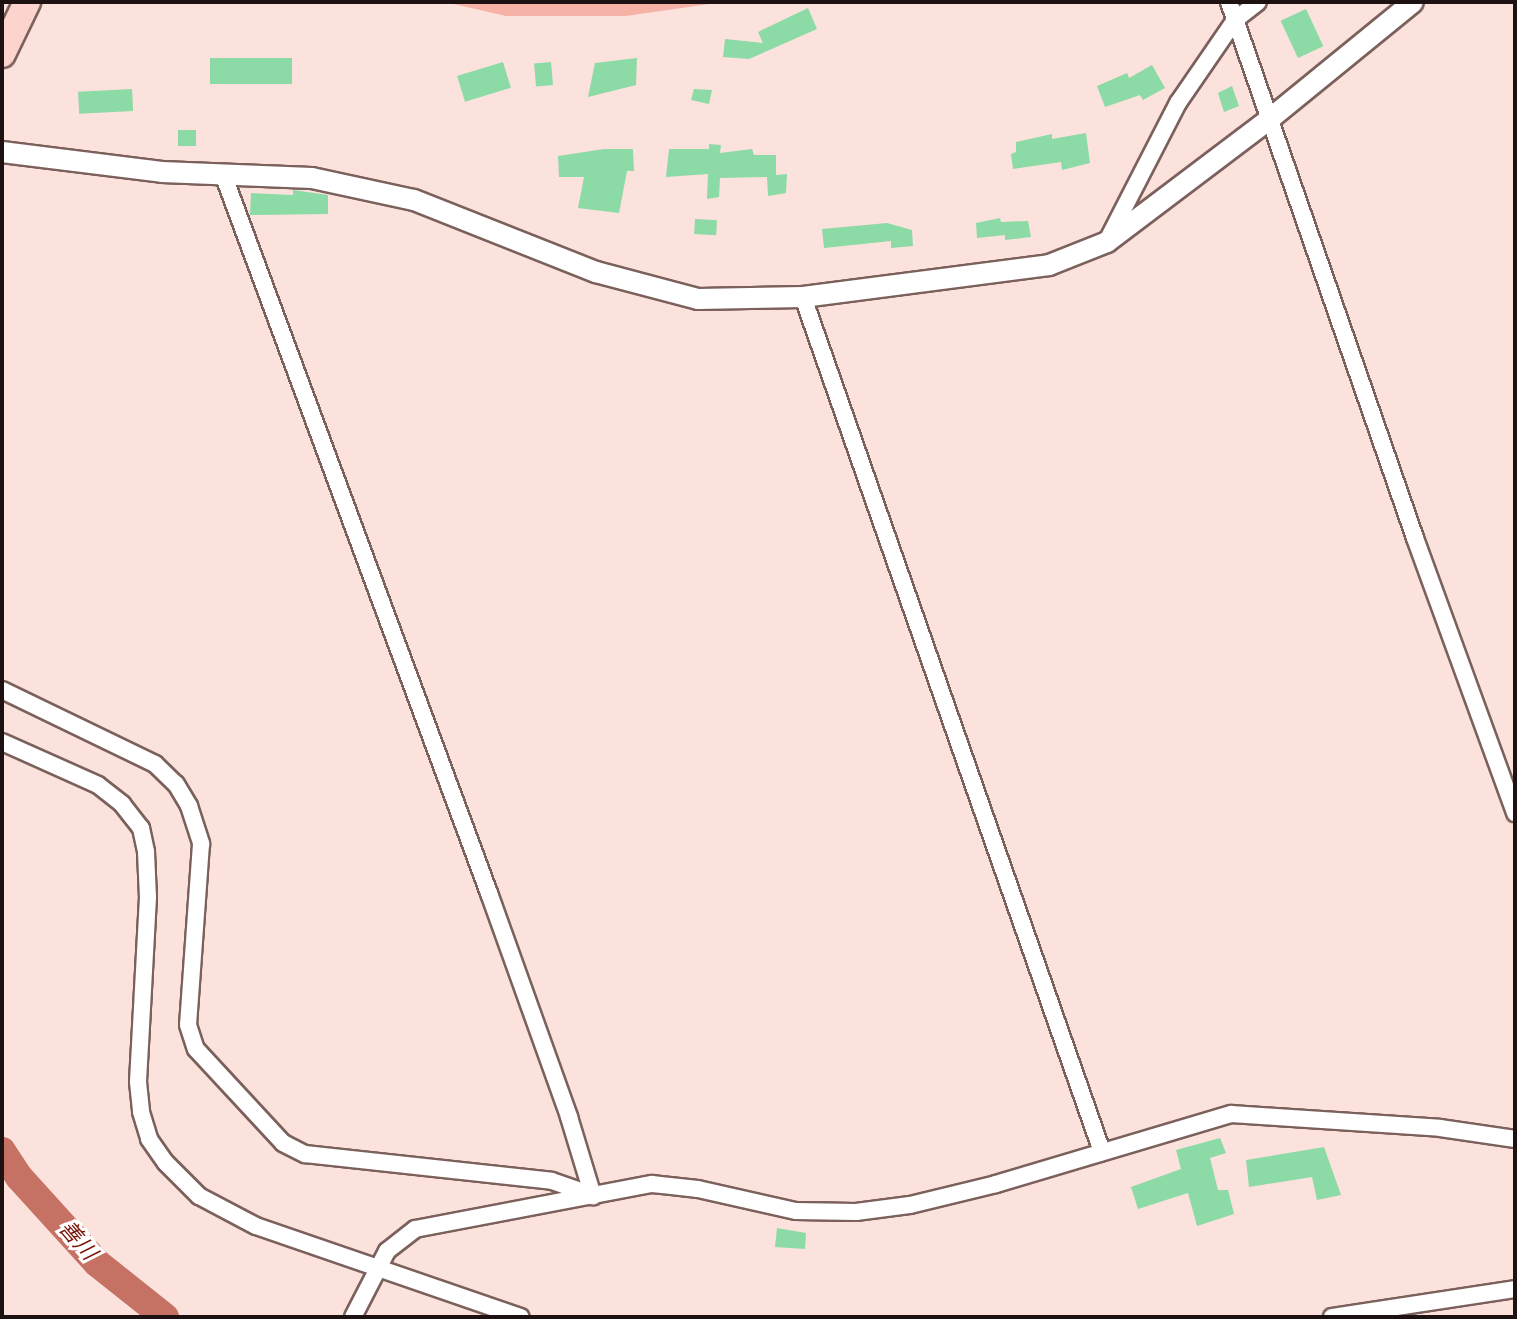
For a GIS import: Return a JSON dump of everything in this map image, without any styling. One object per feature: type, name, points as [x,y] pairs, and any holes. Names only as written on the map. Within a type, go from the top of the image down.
[{"type":"main road","points":[[2,54],[27,2]]},
{"type":"street","points":[[1229,2],[1415,538],[1515,813]]},
{"type":"street","points":[[1107,242],[1178,103],[1235,20],[1258,2]]},
{"type":"street","points":[[6,156],[162,172],[312,178],[414,200],[596,272],[698,299],[803,297],[1049,265],[1107,242],[1271,118],[1413,2]]},
{"type":"street","points":[[223,174],[500,923],[569,1117],[593,1196]]},
{"type":"street","points":[[803,297],[1102,1152]]},
{"type":"street","points":[[2,690],[155,764],[176,784],[189,806],[201,844],[188,1025],[196,1049],[283,1143],[305,1154],[552,1181],[593,1196]]},
{"type":"street","points":[[2,742],[98,785],[122,804],[141,828],[146,852],[148,897],[138,1082],[141,1112],[149,1139],[166,1163],[199,1196],[256,1226],[521,1317]]},
{"type":"street","points":[[353,1317],[379,1266],[398,1239],[415,1229],[442,1221],[652,1184],[698,1189],[796,1211],[856,1212],[910,1205],[1231,1114],[1440,1128],[1515,1139]]},
{"type":"street","points":[[1332,1317],[1515,1289]]},
{"type":"shaded area","points":[[445,2],[723,2],[626,16],[506,16]]},
{"type":"building","points":[[808,8],[817,29],[749,59],[723,57],[725,39],[763,43],[758,32]]},
{"type":"building","points":[[1306,9],[1323,46],[1298,58],[1281,21]]},
{"type":"building","points":[[210,58],[292,58],[292,84],[210,84]]},
{"type":"building","points":[[637,58],[636,85],[588,97],[595,63]]},
{"type":"building","points":[[503,62],[511,88],[465,102],[457,76]]},
{"type":"building","points":[[551,62],[553,85],[536,86],[534,63]]},
{"type":"building","points":[[1152,65],[1165,88],[1143,100],[1140,95],[1105,107],[1097,86],[1127,73],[1129,78]]},
{"type":"building","points":[[1232,86],[1239,106],[1224,112],[1218,93]]},
{"type":"building","points":[[132,89],[133,111],[79,114],[78,92]]},
{"type":"building","points":[[694,89],[712,90],[709,104],[691,100]]},
{"type":"building","points":[[178,130],[196,130],[196,146],[178,146]]},
{"type":"building","points":[[1086,133],[1090,163],[1062,170],[1061,162],[1013,169],[1011,154],[1016,152],[1016,142],[1052,134],[1052,139]]},
{"type":"building","points":[[709,144],[721,145],[720,153],[752,149],[754,155],[776,155],[776,175],[787,174],[786,193],[768,196],[767,177],[720,178],[719,197],[707,199],[708,174],[666,177],[669,149],[709,149]]},
{"type":"building","points":[[604,149],[633,149],[634,171],[627,171],[619,213],[578,208],[584,177],[559,177],[558,156]]},
{"type":"building","points":[[293,190],[328,195],[328,214],[250,215],[251,193],[293,195]]},
{"type":"building","points":[[1000,218],[1001,222],[1028,221],[1031,237],[1005,240],[1005,235],[977,238],[976,223]]},
{"type":"building","points":[[695,219],[717,220],[716,235],[694,234]]},
{"type":"building","points":[[887,223],[912,230],[913,246],[891,248],[891,241],[824,248],[822,229]]},
{"type":"building","points":[[1220,1138],[1226,1153],[1210,1158],[1218,1190],[1228,1190],[1234,1214],[1197,1226],[1188,1193],[1138,1209],[1131,1187],[1181,1169],[1176,1150]]},
{"type":"building","points":[[1324,1147],[1341,1195],[1317,1200],[1312,1177],[1249,1187],[1246,1160]]},
{"type":"building","points":[[777,1228],[806,1233],[805,1249],[775,1247]]},
{"type":"waterway","name":"善川","points":[[2,1151],[19,1177],[97,1263],[165,1317]]}]
